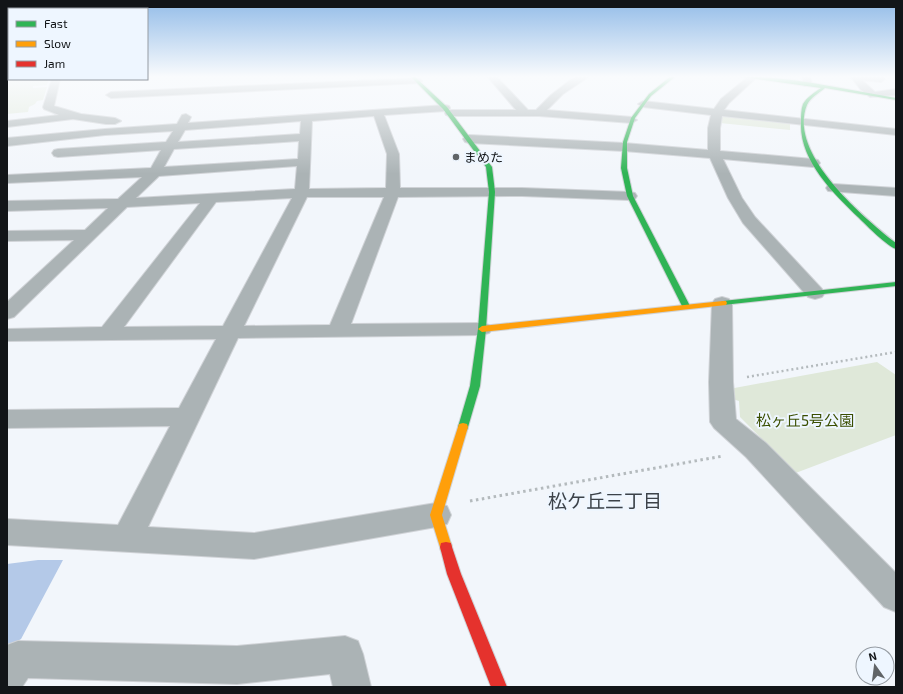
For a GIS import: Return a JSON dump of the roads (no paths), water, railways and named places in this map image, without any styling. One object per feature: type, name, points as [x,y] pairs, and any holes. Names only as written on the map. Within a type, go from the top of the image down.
[{"type":"street","points":[[52,108],[77,116],[104,121],[184,121],[308,117],[378,112],[448,111],[539,113],[632,120]]},
{"type":"street","points":[[250,111],[291,108]]},
{"type":"street","points":[[446,108],[489,167],[492,192],[482,329],[475,386],[437,511],[454,574],[499,687]]},
{"type":"street","points":[[521,108],[525,113]]},
{"type":"street","points":[[539,113],[544,108]]},
{"type":"street","points":[[639,108],[632,120],[624,147],[622,160],[625,181],[630,196],[686,306]]},
{"type":"street","points":[[683,108],[800,122],[892,135]]},
{"type":"street","points":[[720,108],[717,112],[714,128],[714,154],[735,198],[749,220],[815,293]]},
{"type":"street","points":[[805,108],[800,122],[801,133],[813,163],[833,188],[860,216],[896,247]]},
{"type":"street","points":[[338,331],[393,192],[393,154],[378,112]]},
{"type":"street","points":[[7,142],[184,121],[219,113]]},
{"type":"street","points":[[7,124],[77,116]]},
{"type":"street","points":[[127,539],[230,332],[302,193],[308,117]]},
{"type":"street","points":[[7,313],[155,172],[184,121]]},
{"type":"street","points":[[58,153],[306,137]]},
{"type":"street","points":[[13,154],[36,139]]},
{"type":"street","points":[[469,139],[624,147],[813,163]]},
{"type":"street","points":[[82,176],[103,150]]},
{"type":"street","points":[[7,178],[82,176],[304,162]]},
{"type":"street","points":[[833,188],[896,192]]},
{"type":"street","points":[[7,206],[124,203],[302,193],[492,192],[574,193],[630,196]]},
{"type":"street","points":[[108,334],[212,198]]},
{"type":"street","points":[[7,236],[90,235]]},
{"type":"street","points":[[7,335],[482,329],[896,284]]},
{"type":"street","points":[[722,303],[721,382],[724,422],[756,450],[896,596]]},
{"type":"street","points":[[7,419],[188,417]]},
{"type":"street","points":[[7,532],[254,546],[437,511]]},
{"type":"street","points":[[7,677],[18,659],[237,665],[345,654],[352,687]]},
{"type":"water","points":[[38,560],[63,560],[21,639],[7,647],[7,564]]},
{"type":"place","name":"まめた","points":[[456,157]]},
{"type":"district","name":"松ケ丘三丁目","points":[[605,501]]},
{"type":"park label","name":"松ヶ丘5号公園","points":[[805,421]]}]
